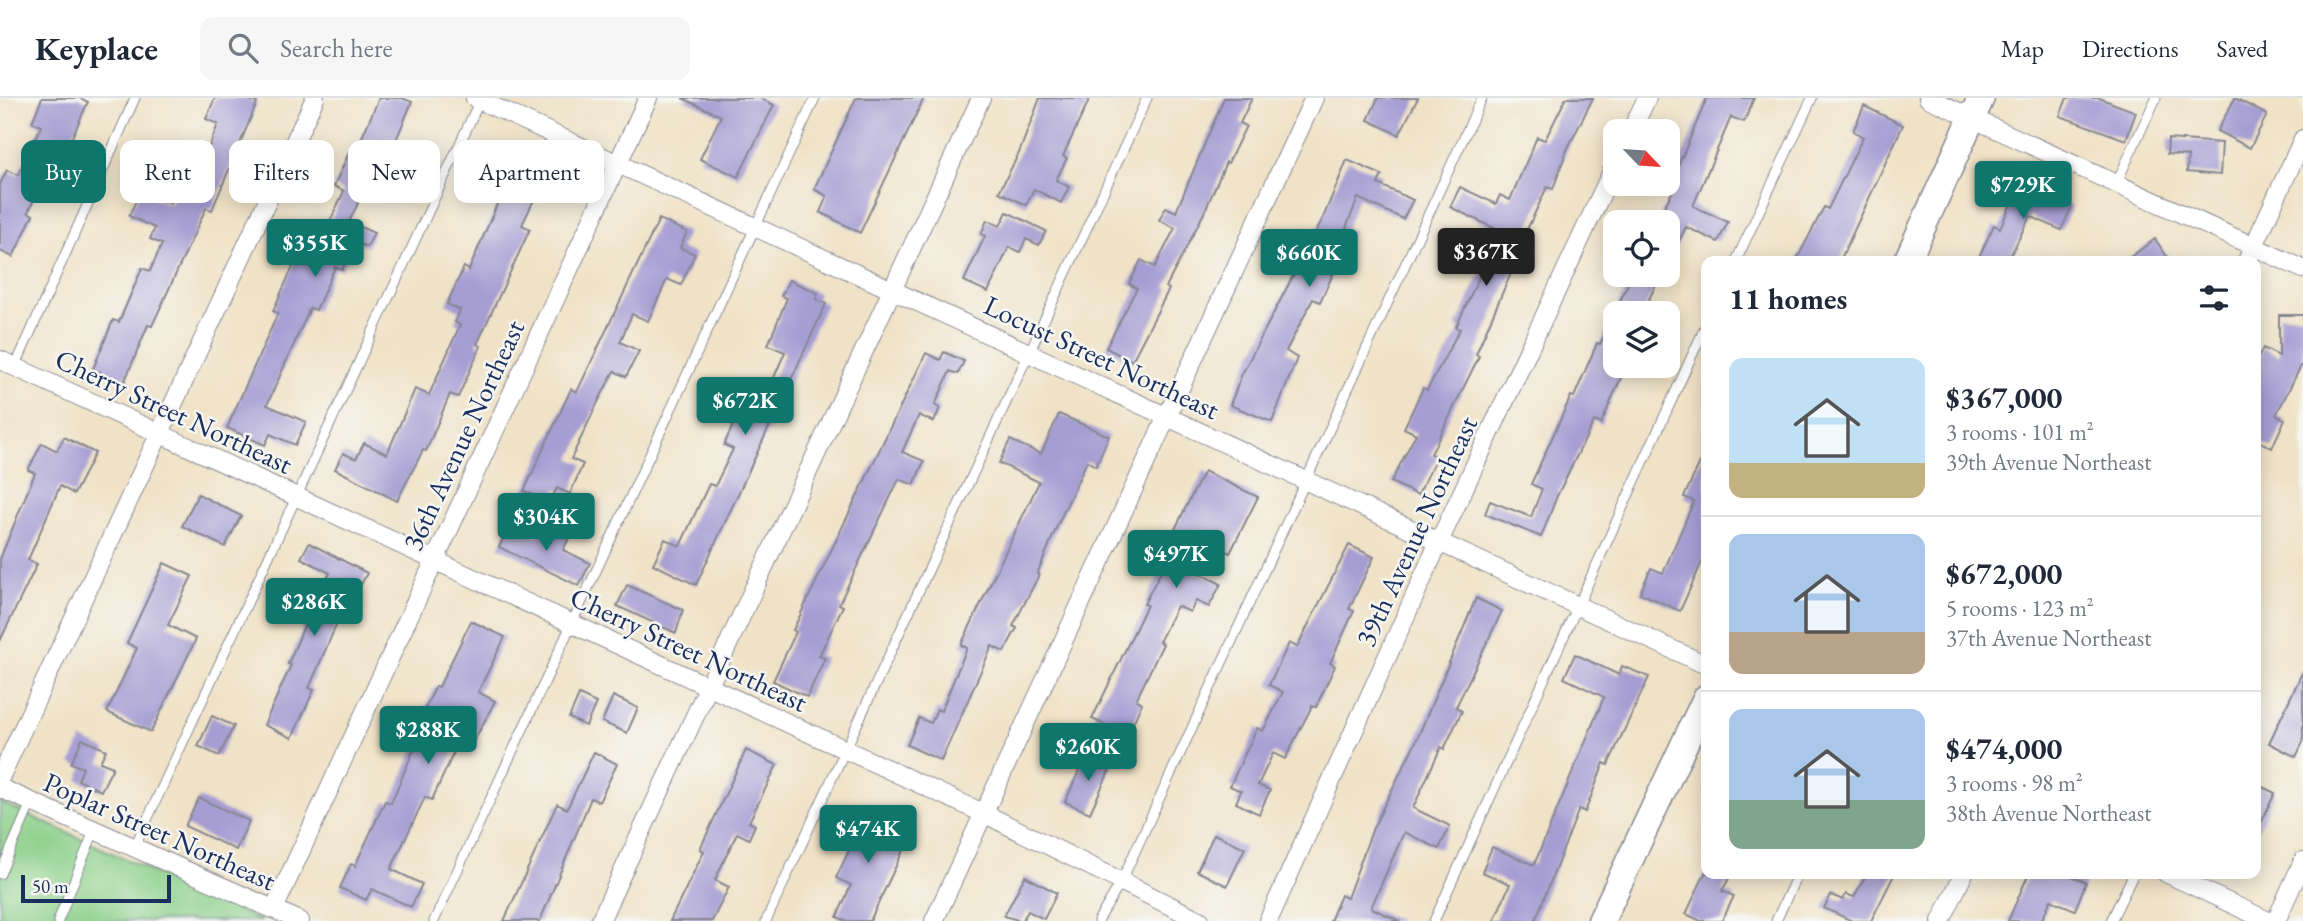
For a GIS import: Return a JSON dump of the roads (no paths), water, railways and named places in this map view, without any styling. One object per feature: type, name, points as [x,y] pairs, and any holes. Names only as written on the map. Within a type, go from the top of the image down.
[{"type":"street","points":[[0,778],[315,98]]},
{"type":"street","name":"36th Avenue Northeast","points":[[274,909],[648,98]]},
{"type":"street","points":[[600,921],[981,98]]},
{"type":"street","points":[[934,921],[1314,98]]},
{"type":"street","points":[[1637,119],[1647,98]]},
{"type":"street","points":[[1928,98],[1976,108],[2251,254],[2303,139]]},
{"type":"street","name":"Locust Street Northeast","points":[[478,99],[1701,663]]},
{"type":"street","points":[[1909,256],[1976,108]]},
{"type":"street","name":"39th Avenue Northeast","points":[[1268,921],[1439,542],[1603,191]]},
{"type":"street","points":[[2261,257],[2303,269]]},
{"type":"street","name":"Cherry Street Northeast","points":[[4,364],[160,432],[571,625],[985,814],[1201,921]]},
{"type":"street","points":[[1601,921],[1701,709]]},
{"type":"street","name":"Poplar Street Northeast","points":[[0,788],[300,921]]},
{"type":"street","points":[[2276,921],[2303,861]]},
{"type":"street","points":[[1941,921],[1961,879]]},
{"type":"street","points":[[2178,879],[2269,921]]},
{"type":"lane","points":[[4,364],[135,98]]},
{"type":"lane","points":[[434,921],[814,98]]},
{"type":"lane","points":[[766,921],[1147,98]]},
{"type":"lane","points":[[1098,921],[1121,882],[1482,98]]},
{"type":"lane","points":[[1738,256],[1812,98]]},
{"type":"lane","points":[[2116,184],[2156,98]]},
{"type":"lane","points":[[134,848],[478,99]]},
{"type":"lane","points":[[1434,921],[1701,336]]},
{"type":"lane","points":[[0,874],[31,803]]},
{"type":"lane","points":[[58,921],[94,831]]},
{"type":"lane","points":[[1776,921],[1795,879]]},
{"type":"lane","points":[[2111,921],[2131,879]]}]
